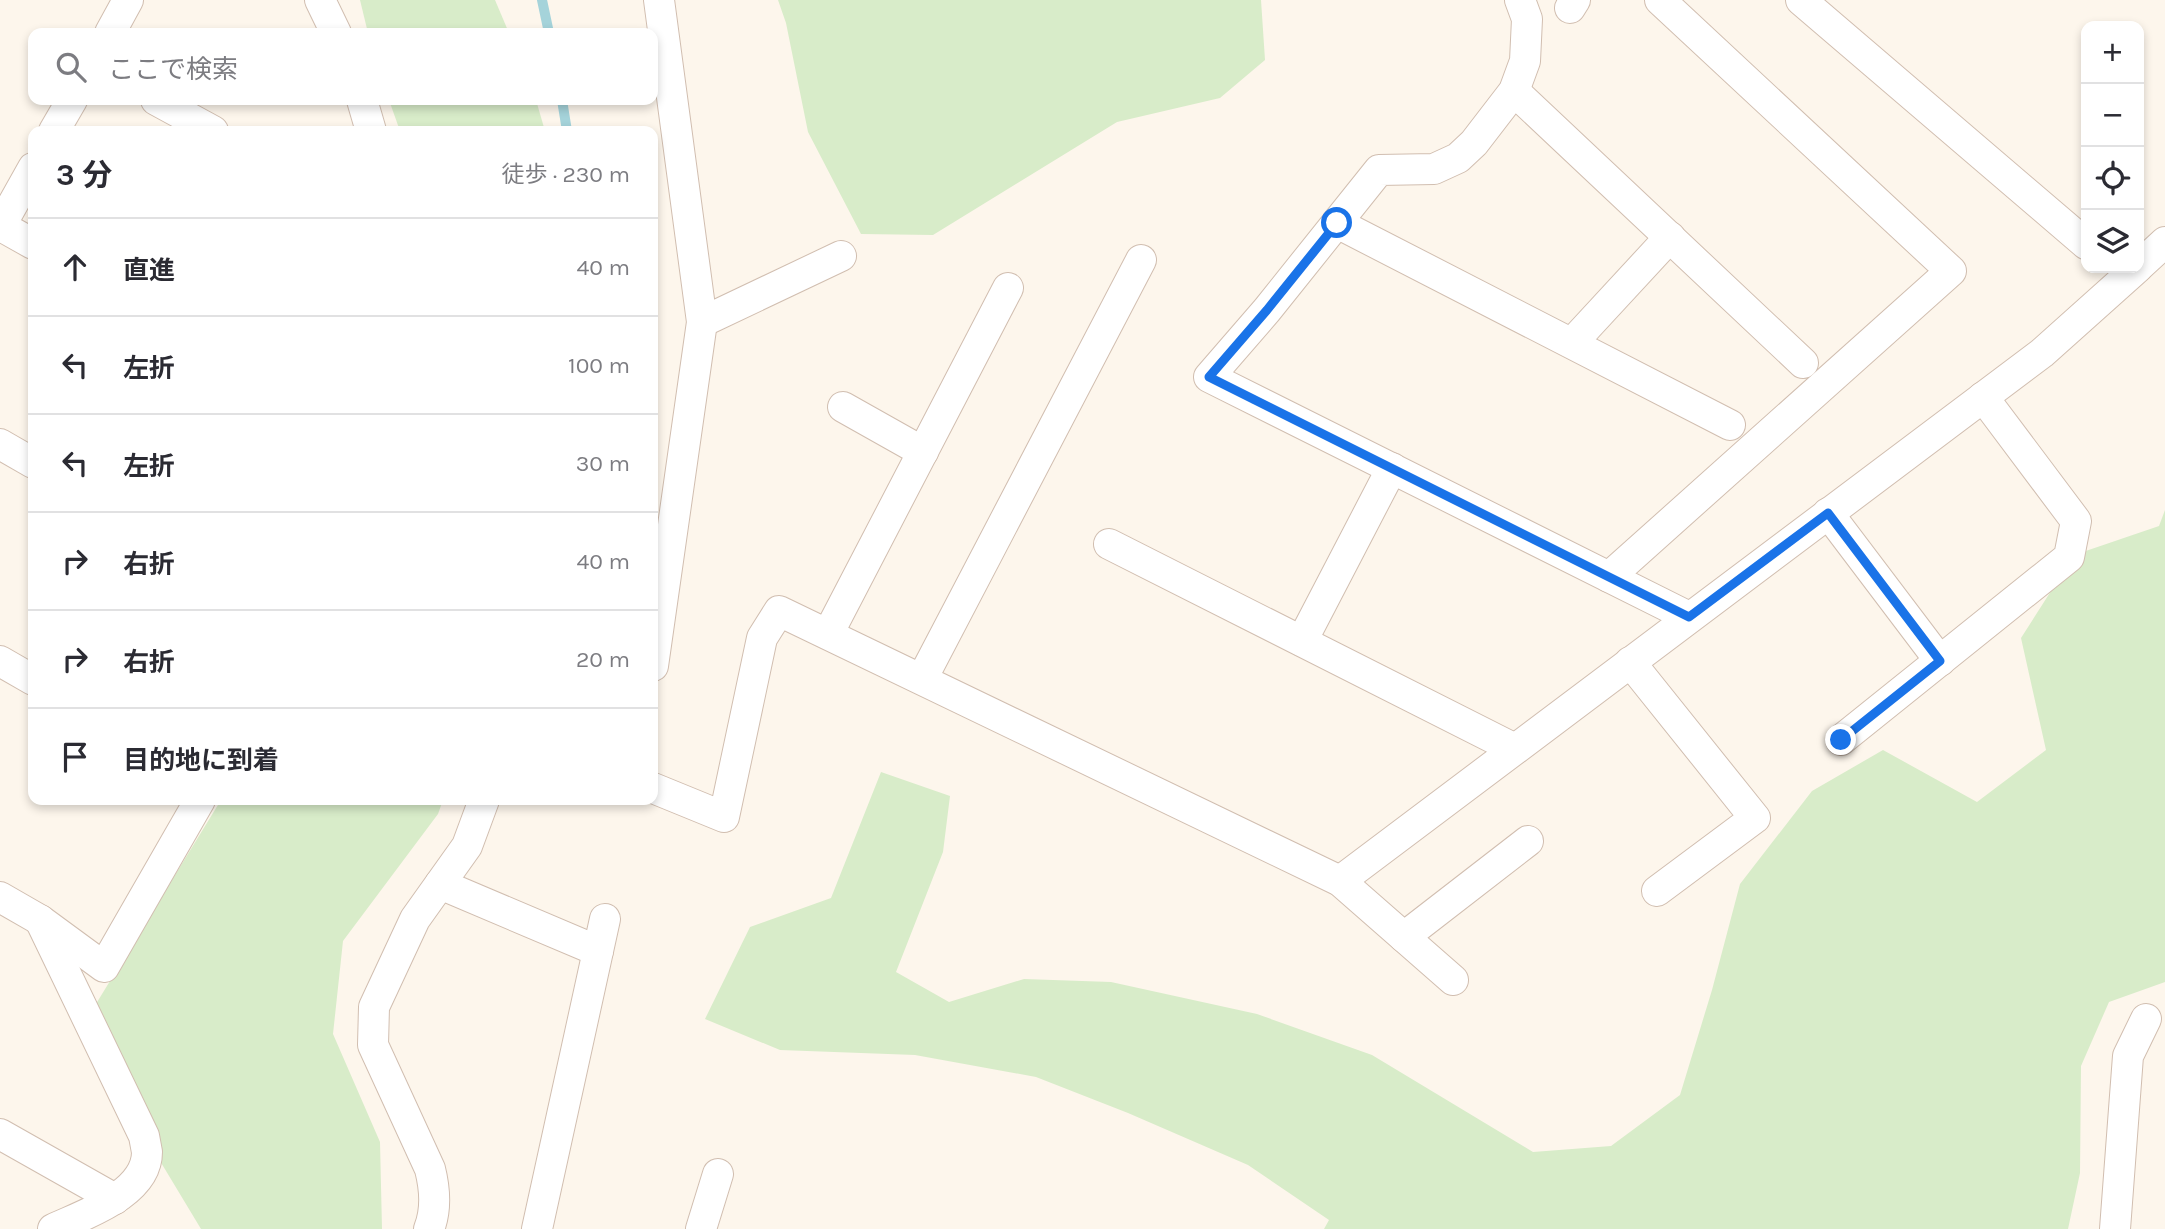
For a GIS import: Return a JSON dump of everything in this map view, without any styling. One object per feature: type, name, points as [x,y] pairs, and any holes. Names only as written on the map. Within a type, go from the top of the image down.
[{"type":"street","points":[[113,28],[128,0]]},
{"type":"street","points":[[320,0],[334,28]]},
{"type":"street","points":[[658,631],[702,322],[659,0]]},
{"type":"street","points":[[1520,0],[1527,19],[1525,61],[1514,91],[1474,143],[1458,158],[1434,169],[1379,170],[1267,310],[1209,377],[1689,617]]},
{"type":"street","points":[[1609,577],[1951,271],[1660,0]]},
{"type":"street","points":[[1801,0],[2081,240]]},
{"type":"street","points":[[1514,91],[1803,363]]},
{"type":"street","points":[[57,126],[69,105]]},
{"type":"street","points":[[165,105],[204,126]]},
{"type":"street","points":[[363,105],[370,126]]},
{"type":"street","points":[[28,177],[0,226],[28,241]]},
{"type":"street","points":[[1337,223],[1730,425]]},
{"type":"street","points":[[1572,344],[1670,237]]},
{"type":"street","points":[[2144,258],[2165,242]]},
{"type":"street","points":[[702,322],[841,256]]},
{"type":"street","points":[[922,679],[1141,260]]},
{"type":"street","points":[[1340,881],[2042,352],[2126,273]]},
{"type":"street","points":[[828,634],[1008,288]]},
{"type":"street","points":[[1841,740],[2069,557],[2076,521],[1983,397]]},
{"type":"street","points":[[843,407],[923,452]]},
{"type":"street","points":[[0,444],[28,460]]},
{"type":"street","points":[[1302,641],[1392,468]]},
{"type":"street","points":[[1828,513],[1940,661]]},
{"type":"street","points":[[1109,544],[1515,749]]},
{"type":"street","points":[[658,790],[724,817],[762,638],[779,611],[1340,881],[1453,980]]},
{"type":"street","points":[[0,661],[28,677]]},
{"type":"street","points":[[1630,662],[1755,818],[1657,891]]},
{"type":"street","points":[[0,897],[40,920],[104,967],[197,805]]},
{"type":"street","points":[[429,1229],[435,1199],[430,1169],[373,1045],[374,1007],[415,919],[467,846],[482,805]]},
{"type":"street","points":[[1404,937],[1528,841]]},
{"type":"street","points":[[440,884],[598,951]]},
{"type":"street","points":[[537,1229],[605,919]]},
{"type":"street","points":[[40,920],[144,1136],[147,1154],[142,1172],[132,1186],[115,1199],[54,1229]]},
{"type":"street","points":[[2115,1229],[2128,1056],[2146,1019]]},
{"type":"street","points":[[0,1135],[115,1199]]},
{"type":"street","points":[[701,1229],[718,1174]]},
{"type":"green space","points":[[360,0],[495,0],[507,28],[367,28]]},
{"type":"green space","points":[[778,0],[1261,0],[1265,60],[1220,98],[1117,122],[933,235],[861,234],[808,132],[786,23]]},
{"type":"green space","points":[[391,105],[537,105],[544,126],[398,126]]},
{"type":"green space","points":[[2165,510],[2165,982],[2109,1002],[2081,1066],[2080,1173],[2068,1229],[1324,1229],[1329,1220],[1248,1165],[1036,1077],[915,1055],[780,1050],[705,1019],[750,927],[831,898],[881,772],[950,796],[943,852],[896,972],[949,1002],[1024,979],[1111,982],[1257,1014],[1372,1055],[1533,1152],[1611,1146],[1680,1095],[1740,884],[1812,791],[1883,750],[1977,802],[2046,750],[2021,638],[2074,555],[2159,526]]},
{"type":"green space","points":[[218,805],[441,805],[438,814],[343,941],[333,1034],[380,1142],[382,1229],[201,1229],[154,1151],[91,1012]]},
{"type":"waterway","points":[[542,0],[548,28]]},
{"type":"waterway","points":[[563,105],[566,126]]},
{"type":"route","points":[[1337,223],[1209,377],[1689,617],[1828,513],[1940,661],[1841,740]]}]
